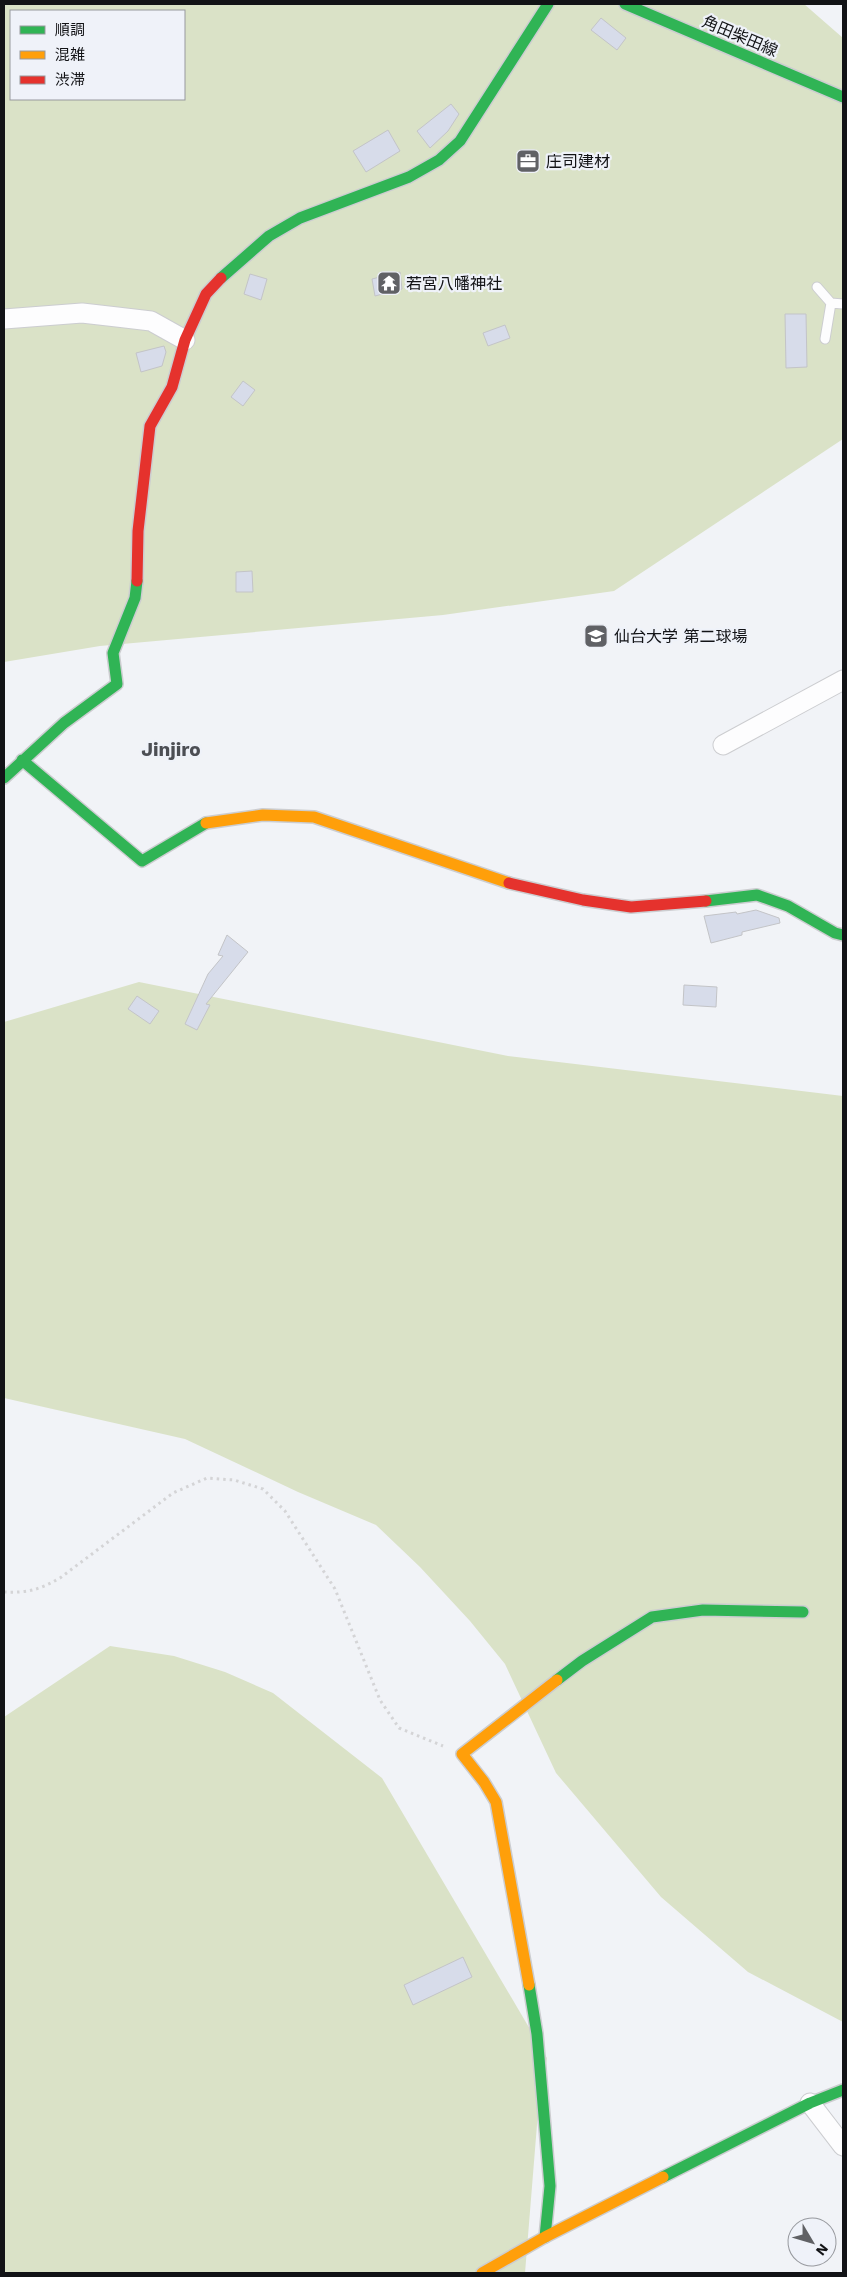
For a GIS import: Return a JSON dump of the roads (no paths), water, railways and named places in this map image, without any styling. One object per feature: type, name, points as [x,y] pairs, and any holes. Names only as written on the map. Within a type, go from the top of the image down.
[{"type":"street","points":[[4,778],[64,723],[117,684],[113,653],[135,598],[139,570],[138,531],[150,426],[172,387],[185,340],[206,294],[224,274],[269,236],[300,218],[408,177],[439,160],[460,141],[548,4]]},
{"type":"street","name":"角田柴田線","points":[[626,4],[843,97]]},
{"type":"street","points":[[4,319],[82,313],[118,317],[151,321],[185,340]]},
{"type":"street","points":[[722,745],[843,680]]},
{"type":"street","points":[[22,760],[142,861],[209,822],[263,815],[314,817],[498,881],[537,891],[609,905],[650,908],[757,895],[774,898],[835,933],[843,935]]},
{"type":"street","points":[[545,2237],[550,2186],[537,2034],[509,1870],[496,1802],[484,1782],[462,1754],[582,1661],[652,1617],[703,1610],[803,1612]]},
{"type":"street","points":[[482,2273],[545,2237],[810,2103],[843,2090]]},
{"type":"street","points":[[810,2103],[843,2146]]},
{"type":"lane","points":[[817,287],[831,303],[843,304]]},
{"type":"lane","points":[[825,339],[831,303]]},
{"type":"place","name":"庄司建材","points":[[528,161]]},
{"type":"place","name":"若宮八幡神社","points":[[389,283]]},
{"type":"place","name":"仙台大学 第二球場","points":[[596,636]]},
{"type":"district","name":"Jinjiro","points":[[171,749]]}]
